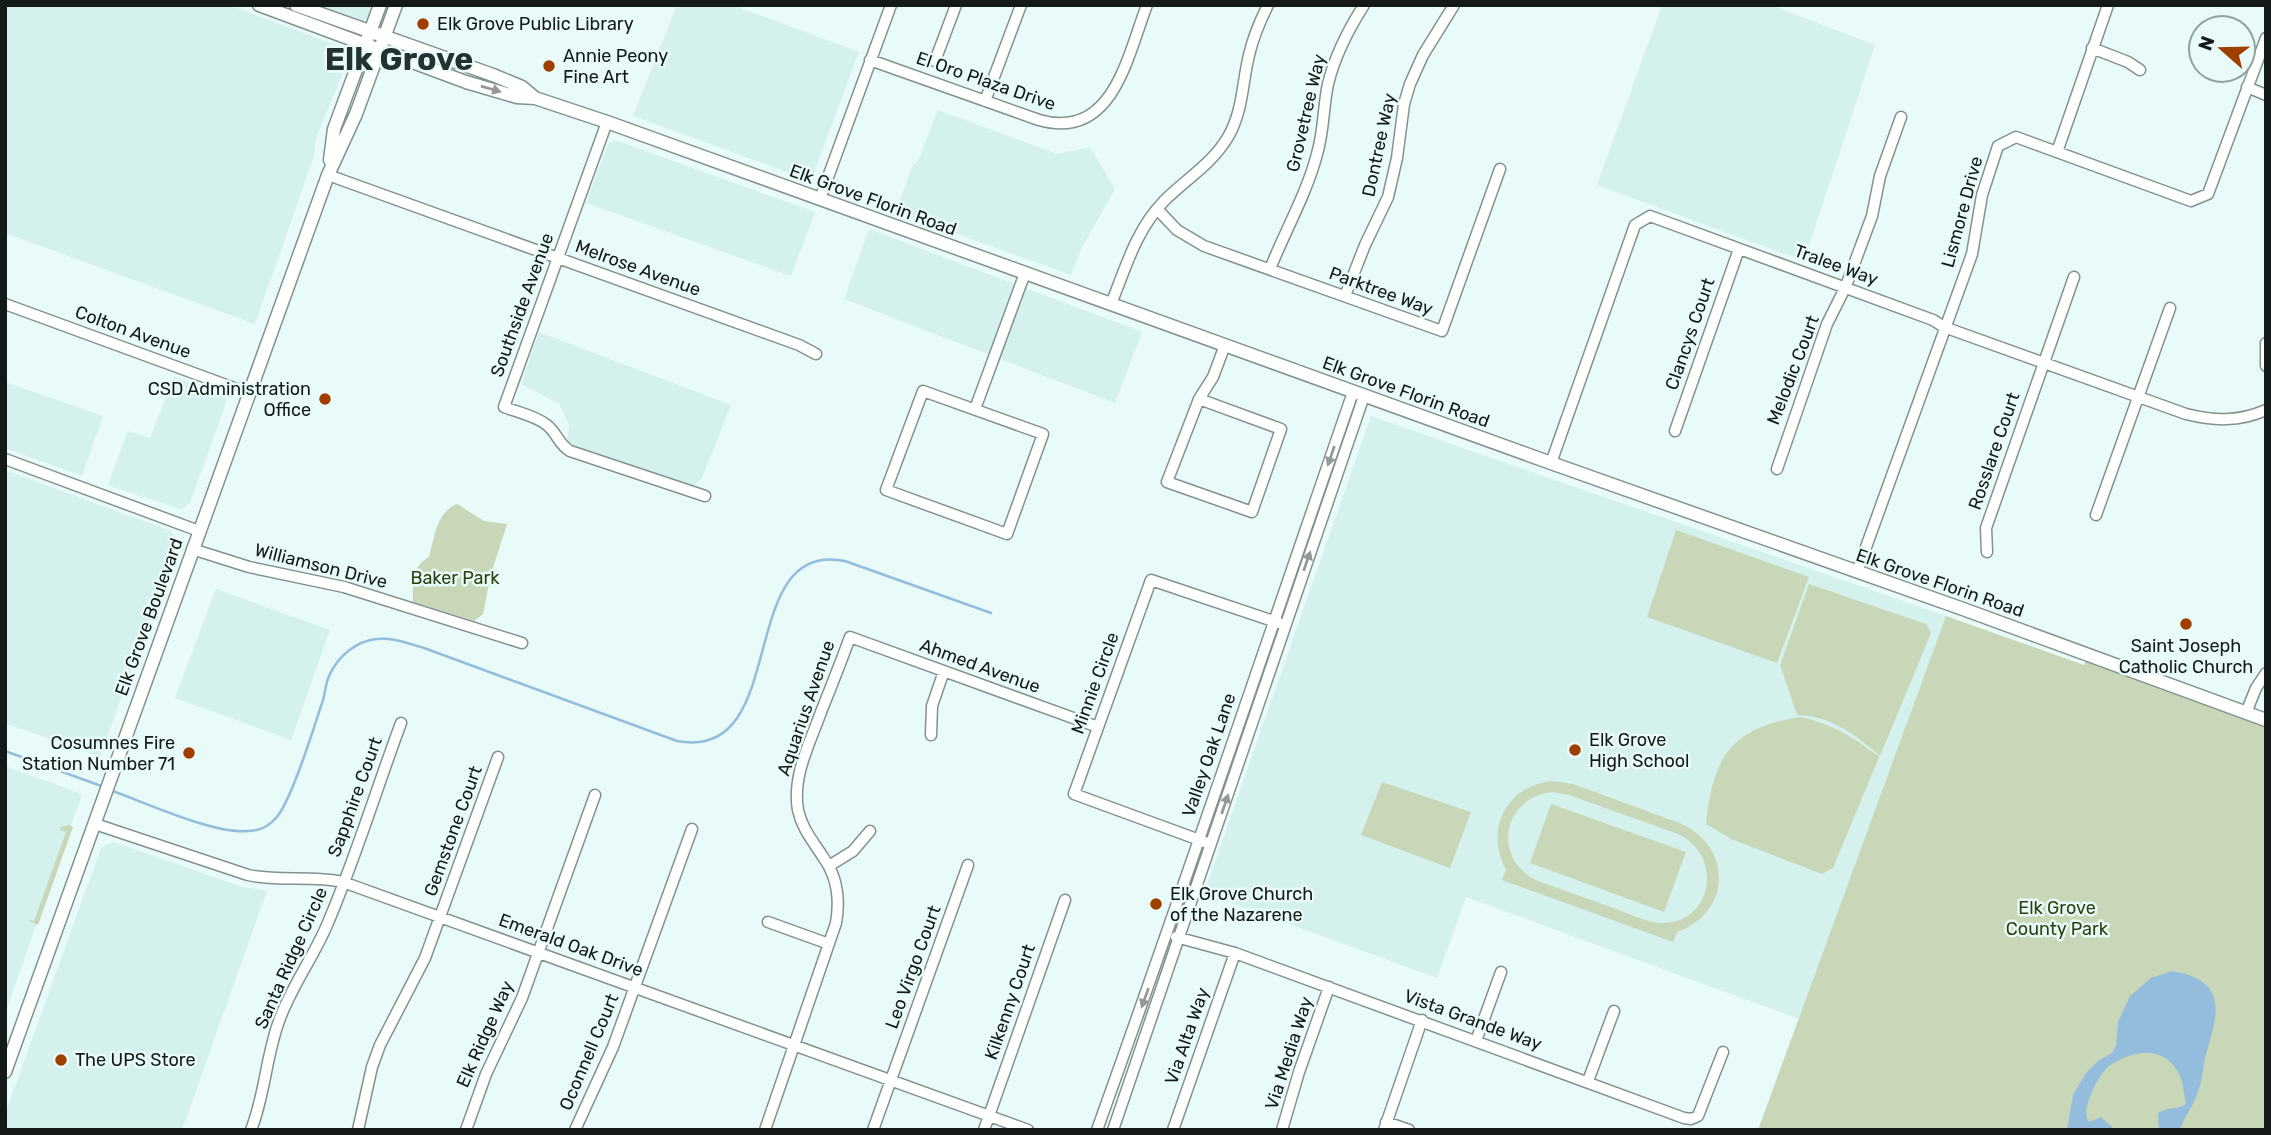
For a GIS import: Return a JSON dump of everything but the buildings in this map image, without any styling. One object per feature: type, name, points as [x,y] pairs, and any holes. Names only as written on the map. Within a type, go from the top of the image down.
[{"type":"main road","name":"Elk Grove Florin Road","points":[[259,5],[367,38],[385,37],[493,75],[522,87],[535,98]]},
{"type":"main road","name":"Elk Grove Florin Road","points":[[296,5],[367,38],[380,51],[466,82],[517,97],[535,98],[607,122],[2266,720]]},
{"type":"main road","name":"Elk Grove Boulevard","points":[[328,175],[334,129],[380,5]]},
{"type":"main road","name":"Elk Grove Boulevard","points":[[5,1072],[248,393],[328,175],[353,120],[396,5]]},
{"type":"street","points":[[820,199],[891,5]]},
{"type":"street","points":[[935,61],[956,5]]},
{"type":"street","points":[[985,101],[1021,5]]},
{"type":"street","name":"El Oro Plaza Drive","points":[[870,60],[1048,123],[1077,122],[1094,114],[1113,93],[1147,5]]},
{"type":"street","points":[[1111,304],[1131,249],[1157,208],[1208,163],[1229,135],[1240,109],[1255,35],[1268,5]]},
{"type":"street","name":"Grovetree Way","points":[[1270,269],[1319,150],[1328,84],[1334,63],[1347,33],[1364,5]]},
{"type":"street","name":"Dontree Way","points":[[1345,296],[1388,197],[1410,84],[1423,55],[1454,5]]},
{"type":"street","points":[[2109,5],[2057,152],[2191,201],[2208,194],[2266,38]]},
{"type":"street","points":[[2092,48],[2128,62],[2140,70]]},
{"type":"street","points":[[2247,87],[2266,95]]},
{"type":"street","name":"Melodic Court","points":[[1777,469],[1827,324],[1846,286],[1872,216],[1880,176],[1901,117]]},
{"type":"street","name":"Southside Avenue","points":[[607,122],[504,407],[542,422],[558,437],[564,448],[570,451],[705,496]]},
{"type":"street","name":"Lismore Drive","points":[[1857,572],[1975,245],[1979,205],[1998,146],[2016,137],[2057,152]]},
{"type":"street","name":"Parktree Way","points":[[1157,208],[1177,230],[1194,241],[1441,331],[1500,169]]},
{"type":"street","name":"Melrose Avenue","points":[[328,175],[799,345],[816,354]]},
{"type":"street","name":"Tralee Way","points":[[1551,463],[1635,225],[1650,216],[1846,286],[1933,320],[1944,327],[2186,414],[2212,420],[2239,419],[2266,410]]},
{"type":"street","name":"Clancys Court","points":[[1675,431],[1739,249]]},
{"type":"street","points":[[975,409],[1025,273]]},
{"type":"street","name":"Rosslare Court","points":[[1987,552],[1986,528],[2074,277]]},
{"type":"street","name":"Colton Avenue","points":[[5,304],[248,393]]},
{"type":"street","points":[[2096,515],[2170,308]]},
{"type":"street","points":[[2266,343],[2266,366]]},
{"type":"street","points":[[1199,399],[1282,429],[1252,512],[1167,482],[1199,399],[1213,377],[1225,345]]},
{"type":"street","points":[[923,391],[975,409],[1043,434],[1007,534],[886,490],[923,391]]},
{"type":"street","name":"Valley Oak Lane","points":[[1097,1130],[1168,933],[1198,839],[1279,624],[1358,394]]},
{"type":"street","points":[[5,459],[198,531]]},
{"type":"street","name":"Williamson Drive","points":[[192,549],[249,567],[344,587],[522,643]]},
{"type":"street","name":"Minnie Circle","points":[[1211,844],[1074,794],[1151,580],[1279,624]]},
{"type":"street","name":"Valley Oak Lane","points":[[1113,1130],[1211,844],[1279,624]]},
{"type":"street","name":"Ahmed Avenue","points":[[850,637],[1098,727]]},
{"type":"street","name":"Aquarius Avenue","points":[[765,1130],[836,923],[838,903],[835,882],[829,866],[802,823],[797,803],[797,783],[850,637]]},
{"type":"street","points":[[931,735],[932,706],[944,671]]},
{"type":"street","points":[[2246,713],[2256,688],[2266,673]]},
{"type":"street","name":"Sapphire Court","points":[[343,882],[401,723]]},
{"type":"street","name":"Gemstone Court","points":[[440,917],[498,757]]},
{"type":"street","name":"Elk Ridge Way","points":[[466,1130],[486,1074],[516,1013],[595,795]]},
{"type":"street","name":"Emerald Oak Drive","points":[[95,824],[248,875],[269,879],[312,877],[343,882],[1028,1130]]},
{"type":"street","name":"Oconnell Court","points":[[575,1130],[613,1047],[692,829]]},
{"type":"street","points":[[829,866],[853,851],[870,831]]},
{"type":"street","name":"Leo Virgo Court","points":[[873,1130],[968,866]]},
{"type":"street","name":"Santa Ridge Circle","points":[[251,1130],[261,1100],[278,1022],[296,982],[326,929],[343,882]]},
{"type":"street","name":"Kilkenny Court","points":[[984,1130],[1065,900]]},
{"type":"street","points":[[358,1130],[372,1067],[380,1045],[416,978],[440,917]]},
{"type":"street","points":[[768,922],[829,944]]},
{"type":"street","name":"Vista Grande Way","points":[[1168,933],[1235,953],[1422,1020],[1684,1118],[1699,1116],[1724,1052]]},
{"type":"street","name":"Via Alta Way","points":[[1173,1130],[1235,953]]},
{"type":"street","points":[[1476,1041],[1501,972]]},
{"type":"street","name":"Via Media Way","points":[[1282,1130],[1329,987]]},
{"type":"street","points":[[1588,1081],[1614,1011]]},
{"type":"street","points":[[1409,1130],[1385,1126],[1422,1020]]},
{"type":"shaded area","points":[[5,5],[229,5],[344,48],[348,61],[316,138],[314,156],[255,324],[5,233]]},
{"type":"shaded area","points":[[310,5],[375,5],[371,15],[362,22]]},
{"type":"shaded area","points":[[677,5],[732,5],[859,52],[810,178],[803,178],[633,116]]},
{"type":"shaded area","points":[[1662,5],[1771,5],[1875,45],[1804,261],[1597,185]]},
{"type":"shaded area","points":[[938,110],[1057,154],[1090,147],[1115,189],[1081,249],[1071,275],[896,212],[912,166],[918,161]]},
{"type":"shaded area","points":[[615,140],[815,212],[791,276],[586,203],[608,144]]},
{"type":"shaded area","points":[[869,229],[1142,332],[1115,403],[844,299]]},
{"type":"shaded area","points":[[539,332],[731,405],[702,478],[690,489],[566,447],[569,424],[559,404],[521,384]]},
{"type":"shaded area","points":[[174,377],[224,395],[226,403],[190,503],[182,510],[108,485],[128,431],[150,438]]},
{"type":"shaded area","points":[[5,382],[103,416],[82,476],[5,448]]},
{"type":"shaded area","name":"Elk Grove High School","points":[[1371,416],[1946,616],[1799,1019],[1466,897],[1437,978],[1204,893]]},
{"type":"shaded area","points":[[5,470],[171,531],[178,540],[100,757],[5,723]]},
{"type":"shaded area","points":[[216,589],[330,630],[291,740],[175,698]]},
{"type":"shaded area","points":[[5,766],[82,794],[5,1014]]},
{"type":"shaded area","points":[[113,842],[243,887],[267,891],[182,1130],[5,1130],[5,1114],[101,848]]},
{"type":"green space","name":"Baker Park","points":[[457,504],[484,521],[507,524],[491,574],[483,614],[474,621],[413,602],[413,582],[418,566],[429,557],[440,519]]},
{"type":"green space","points":[[1676,530],[1809,577],[1777,663],[1647,617]]},
{"type":"green space","points":[[1809,584],[1926,624],[1931,633],[1880,756],[1861,740],[1832,723],[1797,715],[1780,665]]},
{"type":"green space","name":"Elk Grove County Park","points":[[1946,616],[2084,665],[2086,660],[2266,725],[2266,1130],[1758,1130]]},
{"type":"green space","points":[[1801,717],[1842,732],[1879,757],[1833,868],[1822,874],[1731,839],[1706,824],[1714,780],[1730,749],[1758,729]]},
{"type":"green space","points":[[1553,781],[1573,784],[1682,824],[1699,835],[1710,848],[1717,864],[1719,880],[1716,896],[1708,910],[1695,923],[1677,932],[1673,942],[1502,880],[1506,870],[1500,855],[1499,825],[1512,800],[1537,784]],"holes":[[[1553,792],[1569,795],[1678,834],[1693,844],[1702,857],[1707,872],[1706,888],[1701,902],[1691,913],[1678,921],[1660,923],[1538,881],[1523,871],[1513,859],[1509,844],[1513,817],[1523,805],[1536,796]]]},
{"type":"green space","points":[[1382,782],[1471,812],[1450,868],[1361,835]]},
{"type":"green space","points":[[1551,804],[1686,852],[1664,912],[1530,863]]},
{"type":"green space","points":[[61,827],[73,827],[38,925],[27,920],[34,921],[66,832],[60,830]]},
{"type":"water","points":[[2172,971],[2204,983],[2212,992],[2215,1002],[2213,1028],[2201,1082],[2179,1130],[2159,1130],[2158,1113],[2186,1104],[2180,1075],[2167,1059],[2145,1053],[2129,1056],[2110,1065],[2091,1094],[2087,1110],[2089,1122],[2101,1117],[2112,1127],[2111,1130],[2067,1130],[2073,1095],[2086,1073],[2098,1061],[2112,1053],[2116,1046],[2118,1022],[2130,996],[2151,978]]},
{"type":"waterway","points":[[110,790],[216,828],[247,831],[266,826],[281,811],[294,783],[333,669],[348,651],[369,640],[389,639],[424,648],[677,741],[713,739],[736,719],[752,688],[773,614],[788,583],[810,563],[845,561],[991,613]]},
{"type":"waterway","points":[[5,751],[104,787]]},
{"type":"place","name":"Elk Grove Public Library","points":[[423,24]]},
{"type":"place","name":"Annie Peony Fine Art","points":[[549,66]]},
{"type":"place","name":"CSD Administration Office","points":[[325,399]]},
{"type":"place","name":"Saint Joseph Catholic Church","points":[[2186,624]]},
{"type":"place","name":"Elk Grove High School","points":[[1575,750]]},
{"type":"place","name":"Cosumnes Fire Station Number 71","points":[[189,753]]},
{"type":"place","name":"Elk Grove Church of the Nazarene","points":[[1156,904]]},
{"type":"place","name":"The UPS Store","points":[[61,1060]]},
{"type":"district","name":"Elk Grove","points":[[399,59]]}]
